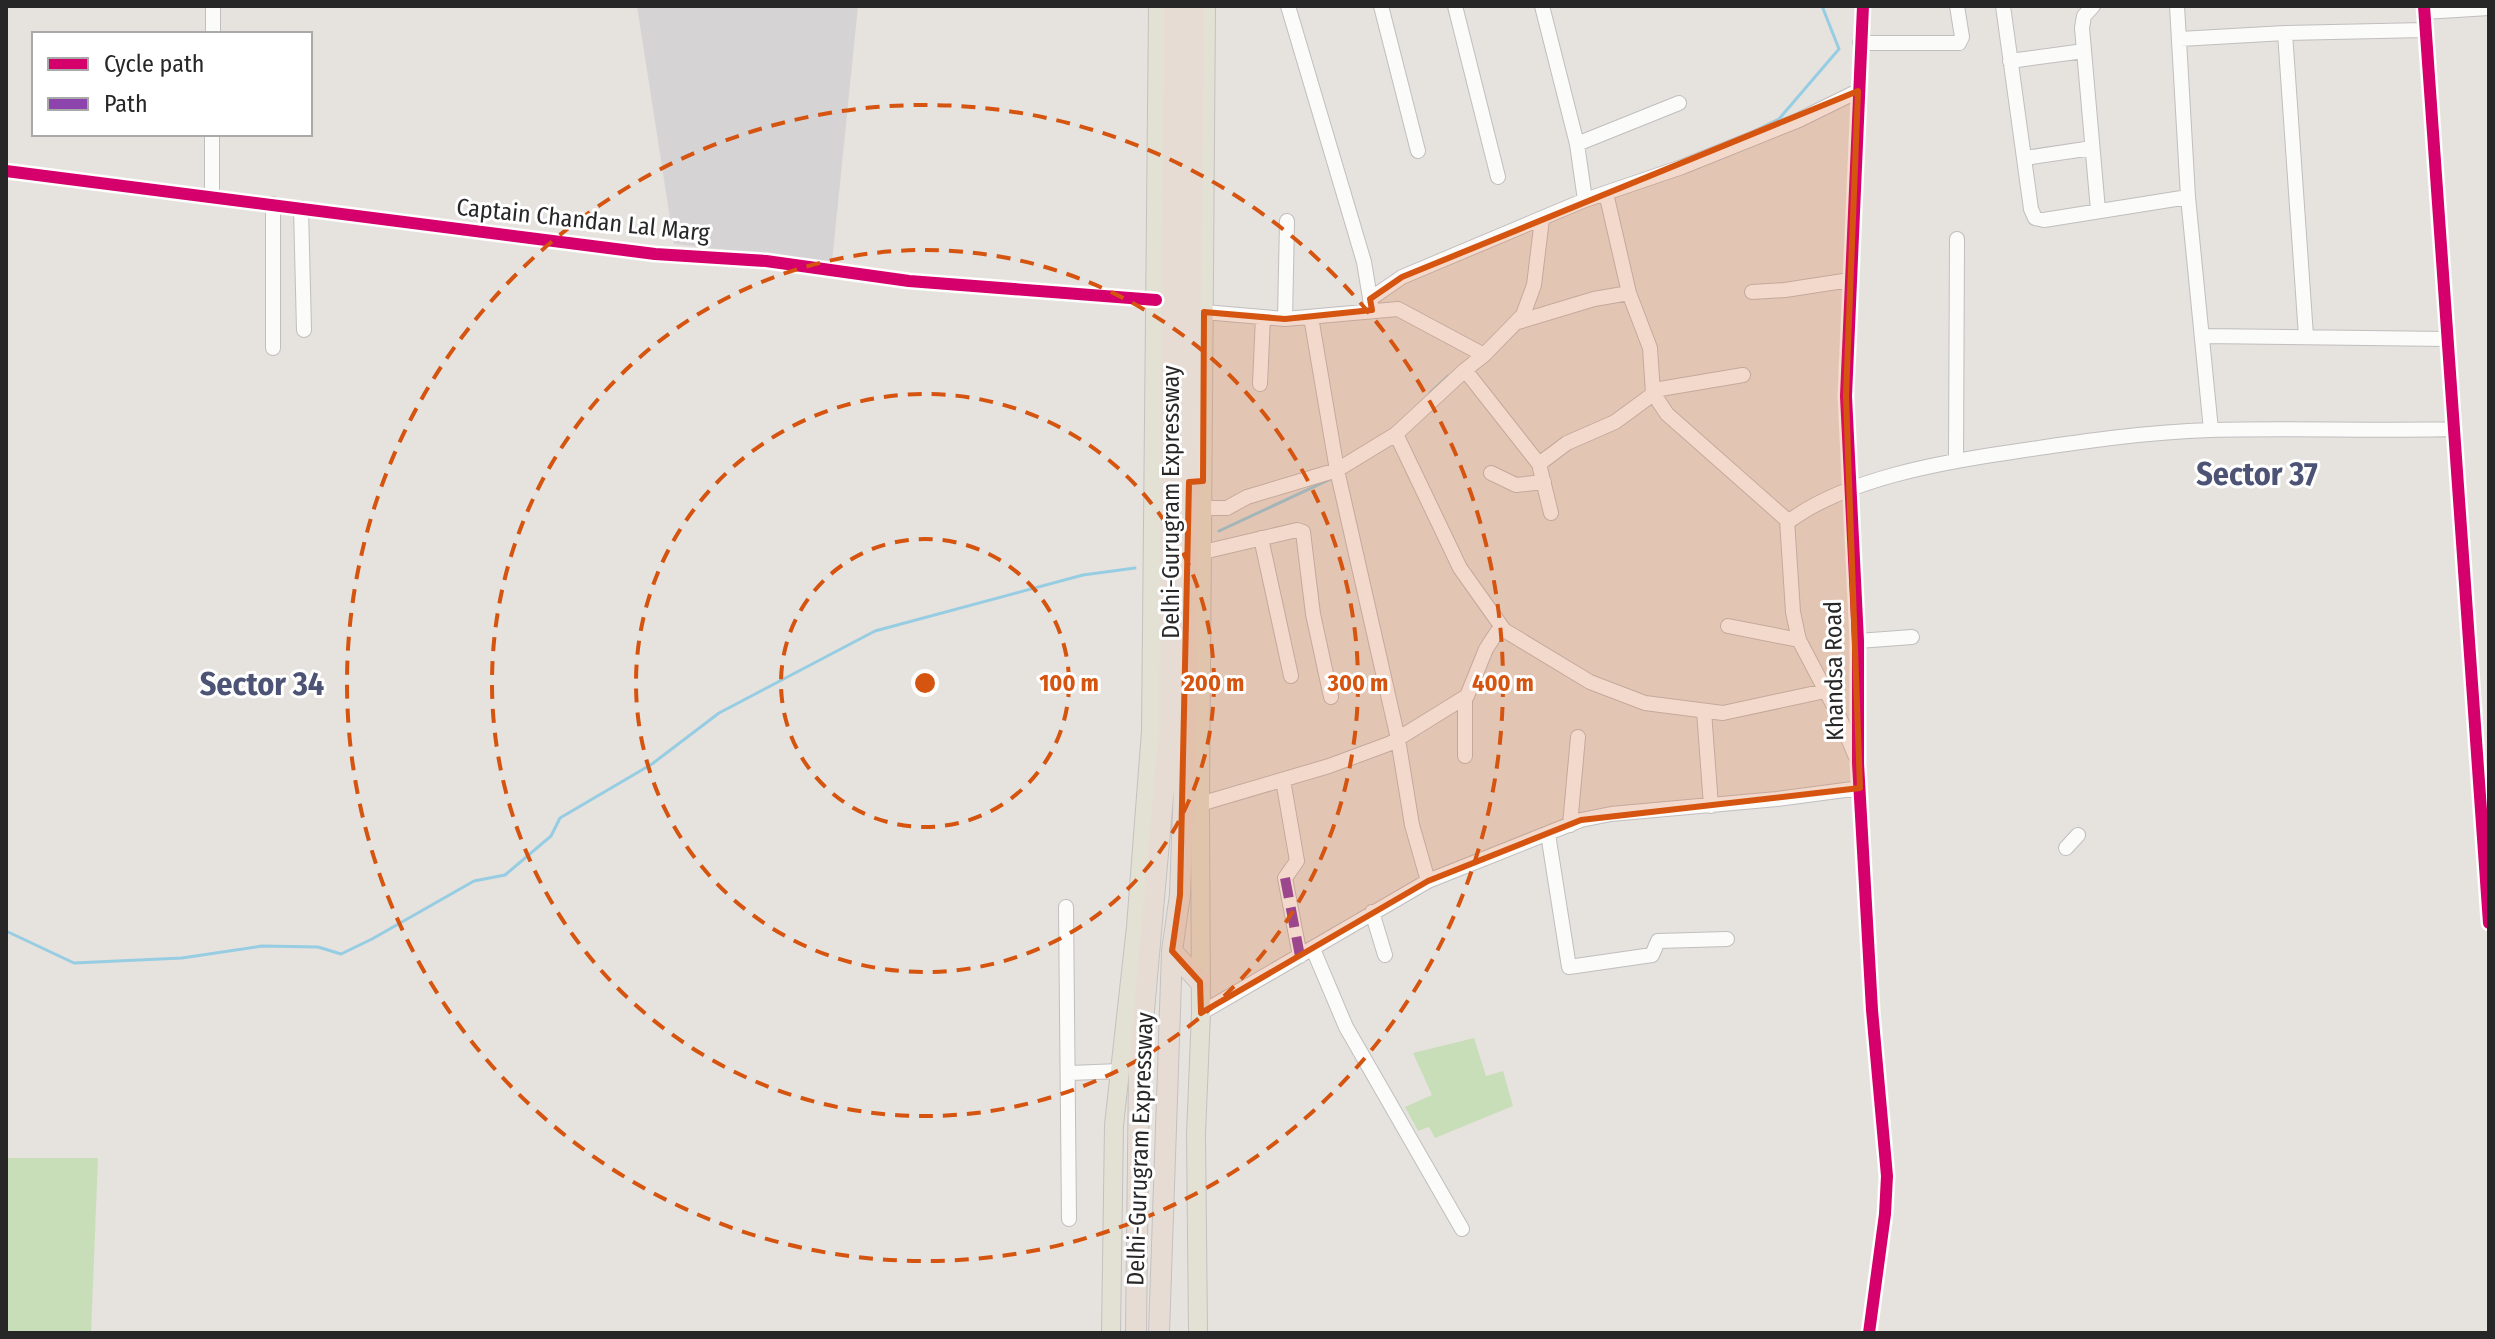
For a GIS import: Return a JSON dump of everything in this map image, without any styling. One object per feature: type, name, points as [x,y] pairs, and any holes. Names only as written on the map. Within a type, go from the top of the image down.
[{"type":"highway","name":"Delhi-Gurugram Expressway","points":[[1136,1333],[1139,1067],[1169,730],[1174,6]]},
{"type":"highway","name":"Delhi-Gurugram Expressway","points":[[1159,1333],[1172,951],[1181,880],[1196,481],[1194,6]]},
{"type":"highway","points":[[1145,825],[1159,849]]},
{"type":"highway","points":[[1136,927],[1155,890]]},
{"type":"highway","points":[[1172,951],[1200,982]]},
{"type":"main road","points":[[1111,1333],[1114,1125],[1136,927],[1151,731],[1158,6]]},
{"type":"main road","points":[[1198,1333],[1196,1134],[1201,1013],[1203,508],[1196,481],[1204,312],[1206,6]]},
{"type":"street","points":[[213,6],[213,32]]},
{"type":"street","points":[[1288,6],[1364,262],[1371,304]]},
{"type":"street","points":[[1381,6],[1418,151]]},
{"type":"street","points":[[1455,6],[1498,177]]},
{"type":"street","points":[[1542,6],[1577,144],[1585,200]]},
{"type":"street","name":"Khandsa Road","points":[[1863,6],[1846,385],[1858,641],[1858,763],[1872,1010],[1887,1176],[1869,1333]]},
{"type":"street","points":[[1860,43],[1959,43],[1962,37],[1957,6]]},
{"type":"street","points":[[2003,6],[2031,209],[2037,219],[2188,197]]},
{"type":"street","points":[[2093,6],[2083,19],[2098,210]]},
{"type":"street","points":[[2177,6],[2188,197],[2211,430]]},
{"type":"street","points":[[2489,8],[2424,9],[2489,923]]},
{"type":"street","points":[[2180,39],[2425,30]]},
{"type":"street","points":[[2285,33],[2306,336]]},
{"type":"street","points":[[2010,61],[2084,51]]},
{"type":"street","points":[[1371,304],[1402,277],[1585,200],[1682,167],[1799,120],[1858,91]]},
{"type":"street","points":[[1577,144],[1679,103]]},
{"type":"street","points":[[212,136],[212,197]]},
{"type":"street","points":[[2025,158],[2092,148]]},
{"type":"street","name":"Captain Chandan Lal Marg","points":[[6,171],[655,254],[766,261],[909,281],[1156,300]]},
{"type":"street","points":[[1606,193],[1629,293],[1650,348],[1653,393],[1667,414],[1788,522],[1793,612],[1799,640],[1838,714],[1858,763]]},
{"type":"street","points":[[273,204],[273,348]]},
{"type":"street","points":[[301,208],[304,330]]},
{"type":"street","points":[[1203,508],[1227,508],[1247,497],[1337,470],[1396,434],[1518,322],[1527,308],[1534,285],[1542,219]]},
{"type":"street","points":[[1285,319],[1287,221]]},
{"type":"street","points":[[1956,460],[1957,239]]},
{"type":"street","points":[[1752,292],[1850,280]]},
{"type":"street","points":[[1518,322],[1594,299],[1629,293]]},
{"type":"street","points":[[1204,312],[1285,319],[1311,317],[1371,304],[1404,311],[1424,325],[1484,355]]},
{"type":"street","points":[[1260,384],[1263,317]]},
{"type":"street","points":[[1311,317],[1337,470],[1398,739],[1412,825],[1428,881]]},
{"type":"street","points":[[2202,336],[2447,339]]},
{"type":"street","points":[[1465,370],[1539,464],[1551,513]]},
{"type":"street","points":[[1539,464],[1567,443],[1615,422],[1653,393],[1669,386],[1743,375]]},
{"type":"street","points":[[1788,522],[1849,491],[1897,474],[1956,460],[2084,441],[2211,430],[2454,429]]},
{"type":"street","points":[[1396,434],[1460,568],[1501,626],[1567,668],[1609,691],[1645,703],[1723,713],[1825,691]]},
{"type":"street","points":[[1491,473],[1516,485],[1544,482]]},
{"type":"street","points":[[1203,552],[1297,530],[1304,534],[1313,614],[1331,697]]},
{"type":"street","points":[[1261,538],[1291,676]]},
{"type":"street","points":[[1465,756],[1465,698],[1486,649],[1501,626]]},
{"type":"street","points":[[1728,626],[1799,640]]},
{"type":"street","points":[[1858,641],[1912,637]]},
{"type":"street","points":[[1200,804],[1374,751],[1465,698]]},
{"type":"street","points":[[1704,711],[1711,806]]},
{"type":"street","points":[[1570,825],[1578,737]]},
{"type":"street","points":[[1283,780],[1297,861],[1285,878],[1306,952],[1462,1229]]},
{"type":"street","points":[[1201,1013],[1428,881],[1570,825],[1611,814],[1711,806],[1860,788]]},
{"type":"street","points":[[1548,834],[1569,967],[1652,955],[1658,941],[1727,939]]},
{"type":"street","points":[[2066,848],[2078,835]]},
{"type":"street","points":[[1066,907],[1070,1073],[1069,1219]]},
{"type":"street","points":[[1372,912],[1385,955]]},
{"type":"street","points":[[1070,1073],[1120,1071]]},
{"type":"highlighted area","points":[[1858,91],[1846,396],[1860,788],[1581,820],[1428,881],[1201,1013],[1200,982],[1172,951],[1180,895],[1189,482],[1203,481],[1204,312],[1285,319],[1372,310],[1370,299],[1402,277]]},
{"type":"shaded area","points":[[637,6],[858,6],[832,262],[674,244]]},
{"type":"green space","points":[[1474,1038],[1486,1076],[1503,1071],[1513,1106],[1435,1138],[1429,1127],[1418,1131],[1405,1107],[1432,1095],[1413,1053]]},
{"type":"green space","points":[[6,1158],[98,1158],[91,1333],[6,1333]]},
{"type":"waterway","points":[[1752,132],[1779,119],[1839,49],[1822,6]]},
{"type":"waterway","points":[[1430,393],[1448,376]]},
{"type":"waterway","points":[[1219,531],[1335,477]]},
{"type":"waterway","points":[[6,931],[74,963],[182,958],[262,946],[318,947],[341,954],[474,881],[505,875],[551,836],[560,818],[652,764],[719,713],[875,631],[1083,575],[1135,568]]},
{"type":"marked path","points":[[1285,878],[1300,956]]},
{"type":"cycle path","points":[[1863,6],[1846,396],[1858,641],[1858,763],[1872,1010],[1887,1176],[1869,1333]]},
{"type":"cycle path","points":[[2424,6],[2489,923]]},
{"type":"cycle path","points":[[6,171],[655,254],[766,261],[909,281],[1156,300]]},
{"type":"district","name":"Sector 37","points":[[2257,474]]},
{"type":"district","name":"Sector 34","points":[[262,684]]}]
